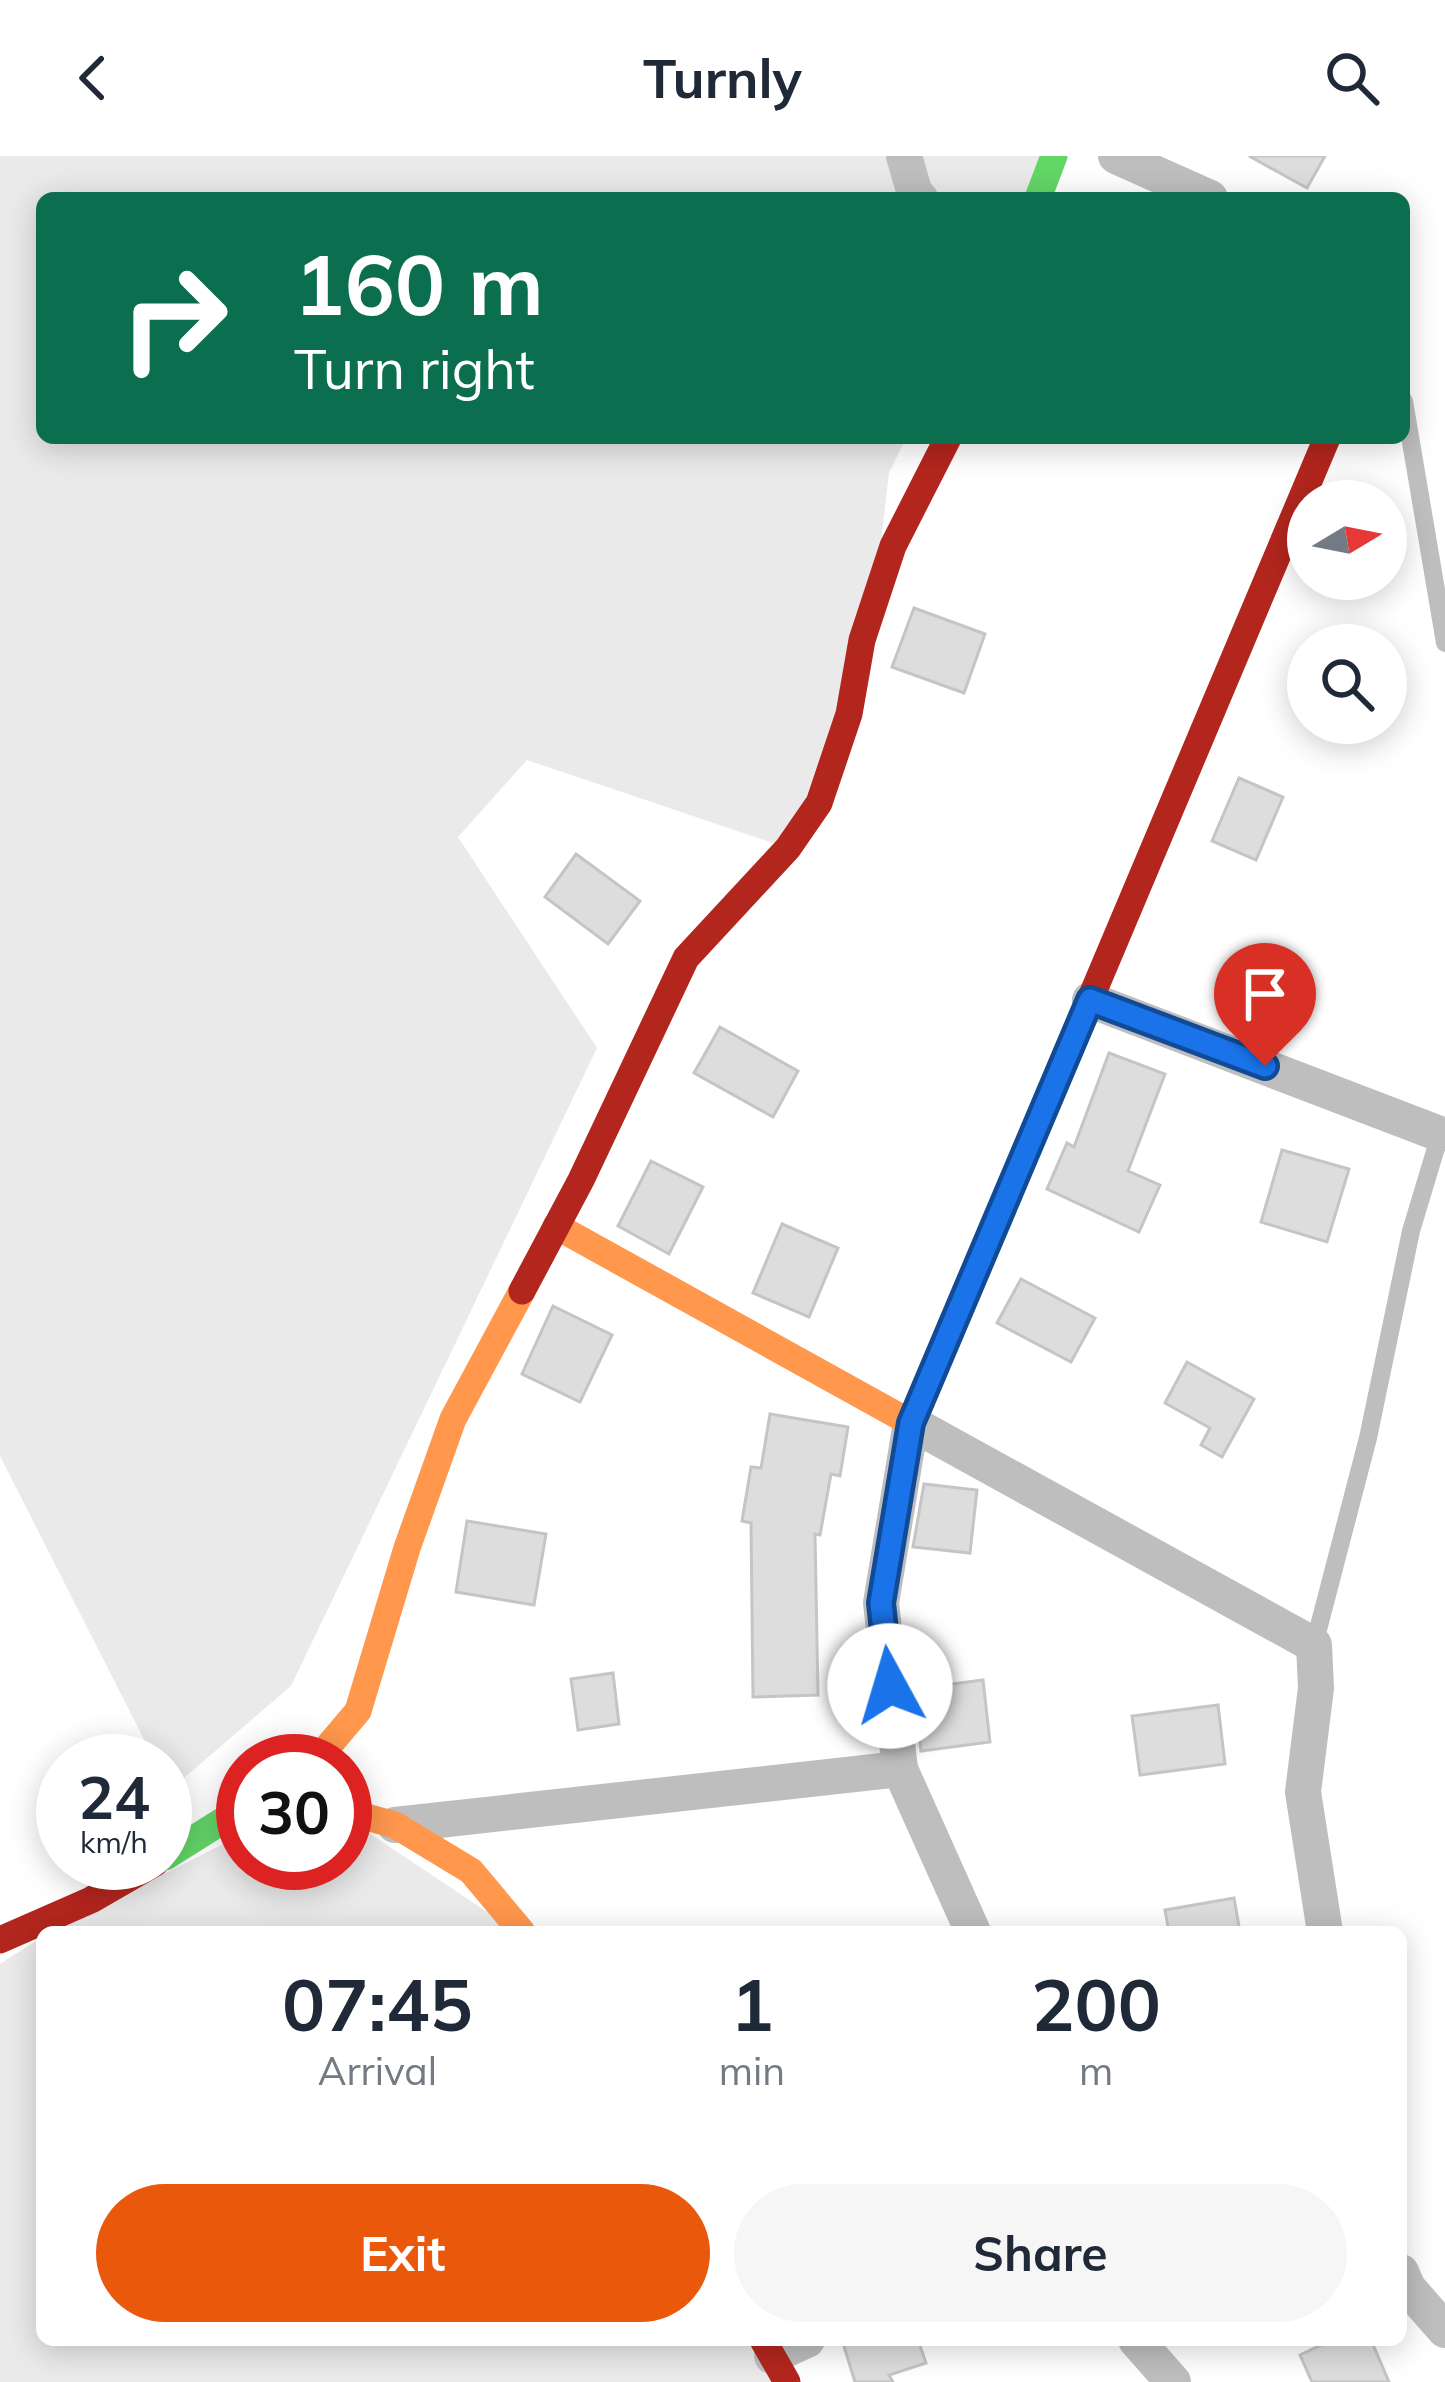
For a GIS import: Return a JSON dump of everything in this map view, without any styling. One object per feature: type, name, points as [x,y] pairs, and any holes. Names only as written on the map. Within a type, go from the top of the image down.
[{"type":"street","points":[[904,156],[914,192]]},
{"type":"street","points":[[1040,192],[1054,156]]},
{"type":"street","points":[[1116,156],[1197,192]]},
{"type":"street","points":[[339,1734],[358,1711],[407,1548],[453,1419],[556,1226],[686,958],[788,848],[819,803],[849,714],[862,640],[893,546],[945,444]]},
{"type":"street","points":[[970,1926],[899,1769],[881,1603],[911,1423],[1324,444]]},
{"type":"street","points":[[1090,1000],[1443,1126]]},
{"type":"street","points":[[556,1226],[1314,1645],[1316,1688],[1303,1792],[1324,1926]]},
{"type":"street","points":[[394,1825],[899,1769]]},
{"type":"street","points":[[372,1819],[394,1825],[471,1871],[517,1926]]},
{"type":"street","points":[[192,1841],[216,1827]]},
{"type":"street","points":[[0,1940],[108,1890]]},
{"type":"street","points":[[1407,2286],[1445,2330]]},
{"type":"street","points":[[1141,2346],[1173,2382]]},
{"type":"lane","points":[[1410,436],[1445,643]]},
{"type":"lane","points":[[1314,1645],[1368,1438],[1411,1231],[1443,1126]]},
{"type":"shaded area","points":[[0,156],[1053,156],[1033,192],[36,192],[36,444],[903,444],[889,473],[874,603],[788,848],[527,760],[458,837],[597,1048],[291,1686],[235,1734],[216,1734],[216,1750],[192,1771],[192,1734],[141,1734],[0,1456]]},
{"type":"shaded area","points":[[372,1835],[508,1926],[61,1926],[132,1890],[192,1890],[192,1860],[216,1848],[216,1890],[372,1890]]},
{"type":"shaded area","points":[[36,1941],[36,2346],[766,2346],[787,2382],[0,2382],[0,1964]]},
{"type":"building","points":[[1249,156],[1325,156],[1307,188]]},
{"type":"building","points":[[914,608],[985,634],[964,693],[892,667]]},
{"type":"building","points":[[1239,778],[1283,797],[1256,860],[1212,841]]},
{"type":"building","points":[[576,854],[640,901],[608,944],[545,897]]},
{"type":"building","points":[[720,1027],[798,1071],[773,1117],[694,1073]]},
{"type":"building","points":[[1109,1053],[1165,1074],[1128,1171],[1160,1185],[1139,1232],[1047,1189],[1067,1143],[1074,1147]]},
{"type":"building","points":[[1282,1150],[1349,1169],[1327,1242],[1261,1222]]},
{"type":"building","points":[[651,1161],[703,1187],[669,1254],[618,1226]]},
{"type":"building","points":[[782,1224],[838,1248],[809,1317],[753,1293]]},
{"type":"building","points":[[1021,1279],[1095,1318],[1071,1362],[997,1323]]},
{"type":"building","points":[[553,1306],[612,1335],[580,1402],[522,1374]]},
{"type":"building","points":[[1187,1362],[1254,1399],[1222,1457],[1201,1445],[1210,1428],[1165,1403]]},
{"type":"building","points":[[770,1414],[848,1427],[840,1476],[831,1474],[820,1535],[815,1534],[818,1695],[753,1697],[751,1523],[742,1521],[751,1467],[761,1468]]},
{"type":"building","points":[[924,1484],[977,1490],[970,1553],[913,1547]]},
{"type":"building","points":[[467,1521],[546,1534],[534,1605],[456,1592]]},
{"type":"building","points":[[613,1673],[619,1724],[578,1730],[571,1679]]},
{"type":"building","points":[[983,1680],[990,1742],[921,1751],[914,1689]]},
{"type":"building","points":[[1218,1705],[1225,1764],[1140,1775],[1132,1716]]},
{"type":"building","points":[[1234,1898],[1239,1926],[1168,1926],[1165,1910]]},
{"type":"building","points":[[844,2346],[920,2346],[926,2363],[889,2375],[893,2382],[855,2382]]},
{"type":"building","points":[[1319,2346],[1374,2346],[1389,2382],[1312,2382],[1300,2355]]},
{"type":"traffic: fast","points":[[1040,192],[1054,156]]},
{"type":"traffic: fast","points":[[192,1840],[216,1825]]},
{"type":"traffic: slow","points":[[556,1226],[911,1423],[1092,995]]},
{"type":"traffic: slow","points":[[339,1734],[358,1711],[407,1548],[453,1419],[522,1291]]},
{"type":"traffic: slow","points":[[372,1819],[395,1825],[471,1871],[517,1926]]},
{"type":"traffic: jam","points":[[522,1291],[581,1180],[686,958],[788,848],[819,803],[849,714],[862,640],[893,546],[945,444]]},
{"type":"traffic: jam","points":[[1092,995],[1324,444]]},
{"type":"traffic: jam","points":[[0,1940],[108,1890]]},
{"type":"traffic: jam","points":[[766,2346],[787,2382]]},
{"type":"route","points":[[890,1686],[881,1603],[911,1423],[1090,1000],[1265,1066]]}]
